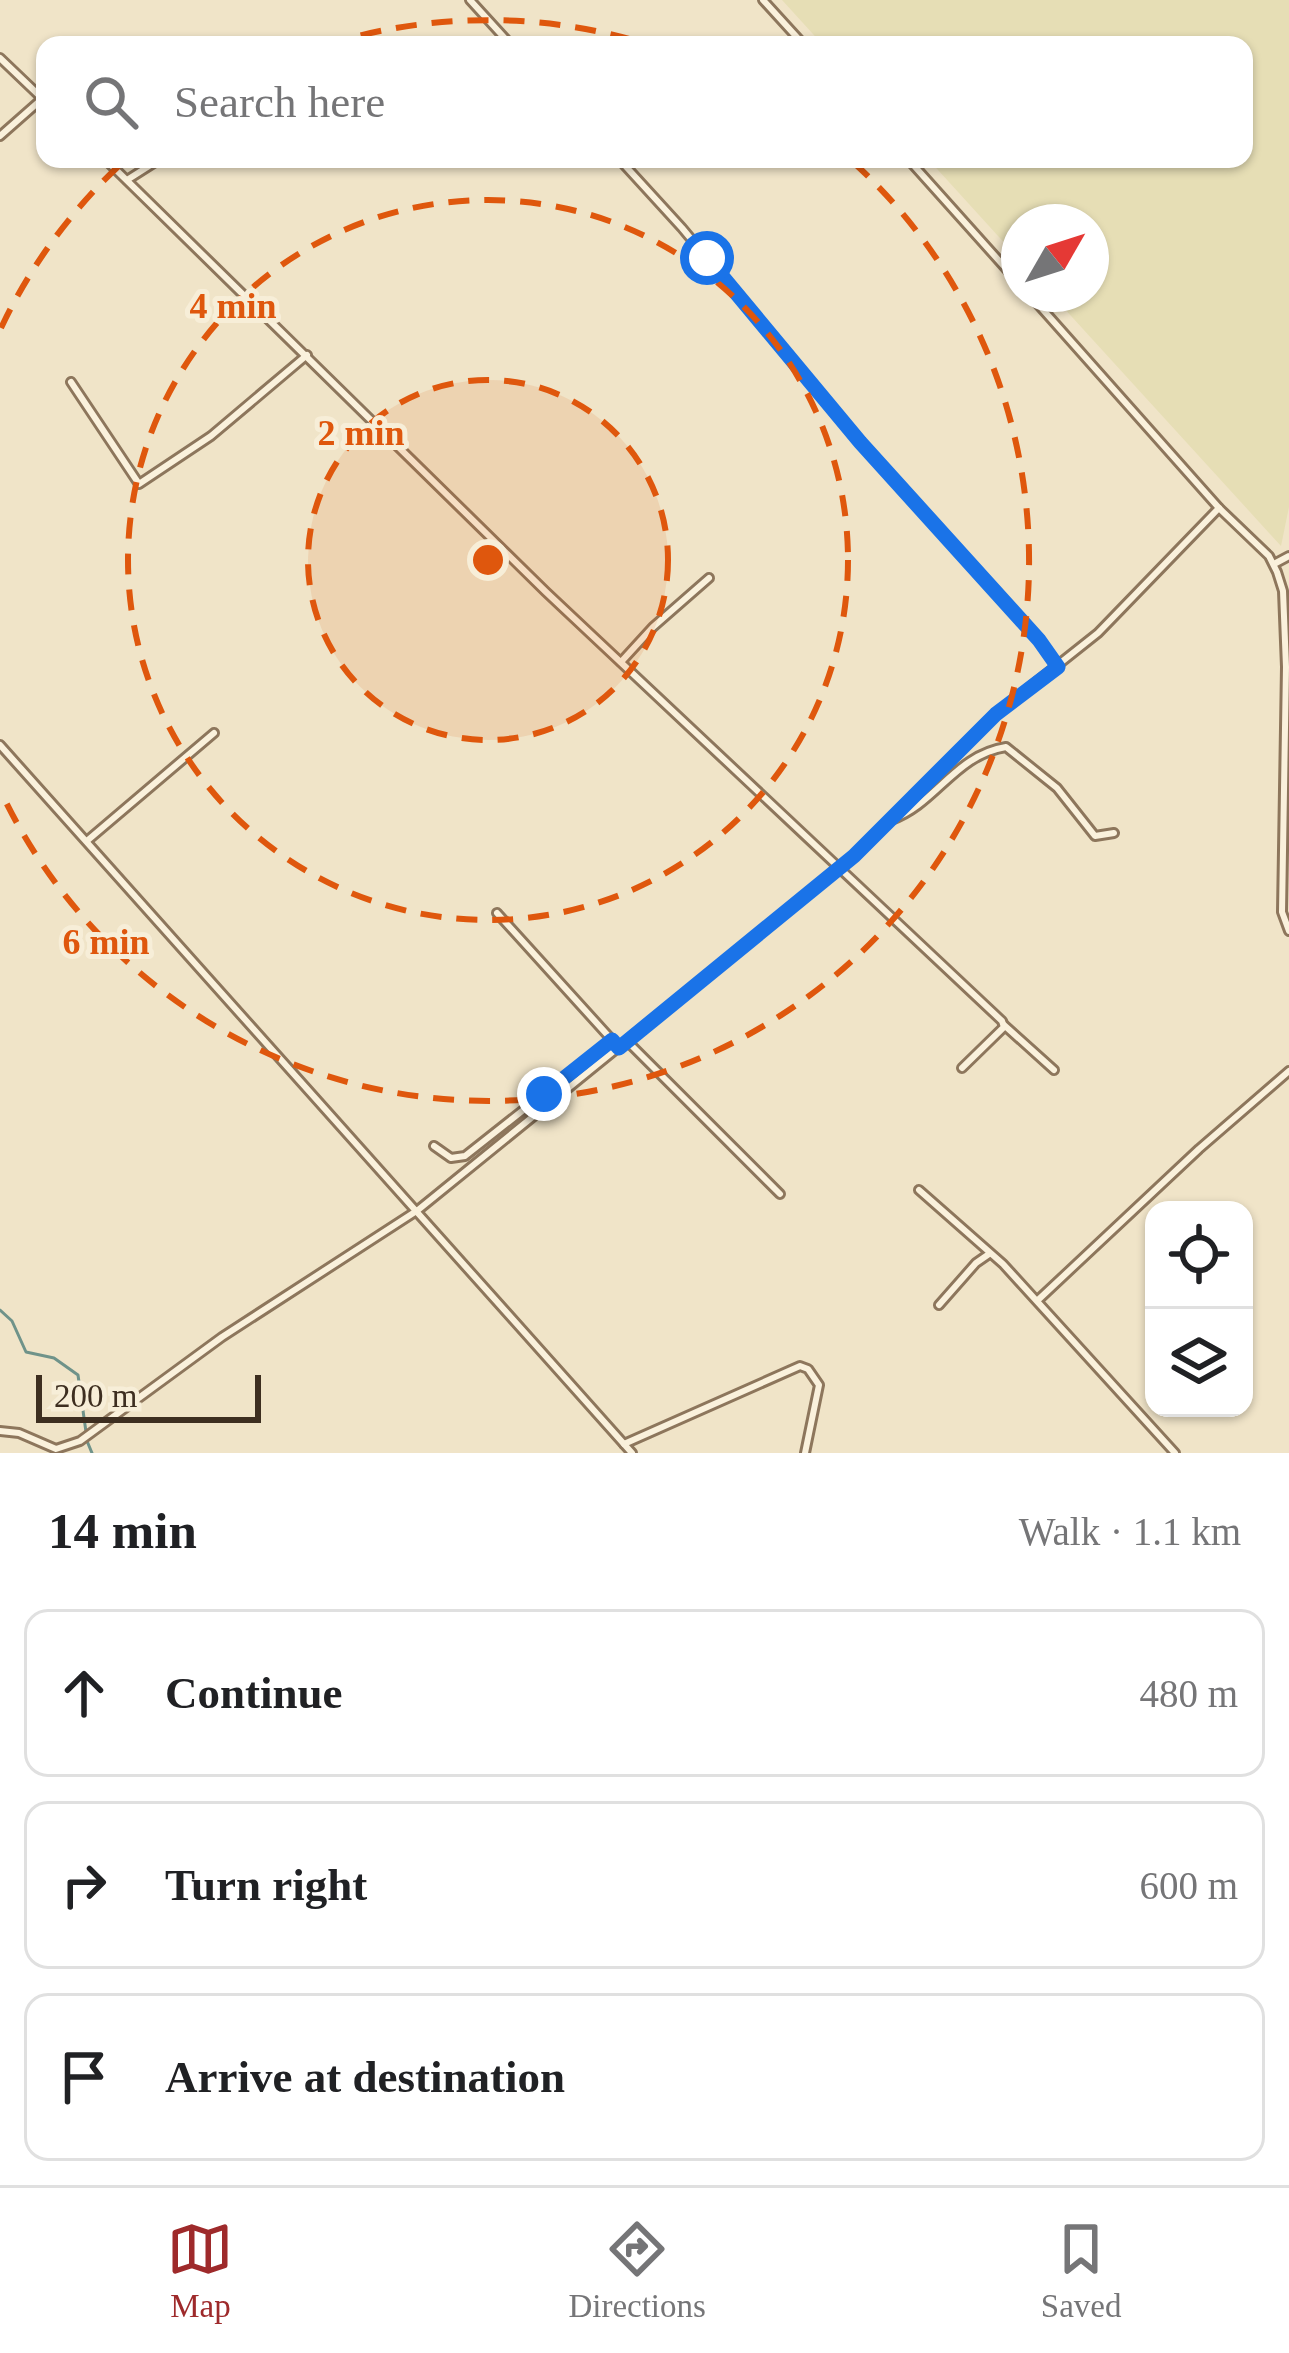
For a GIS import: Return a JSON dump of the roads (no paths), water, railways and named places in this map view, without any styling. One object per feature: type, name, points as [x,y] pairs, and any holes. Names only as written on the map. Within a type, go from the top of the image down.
[{"type":"street","points":[[470,0],[504,36]]},
{"type":"street","points":[[763,0],[796,36]]},
{"type":"street","points":[[0,58],[36,92]]},
{"type":"street","points":[[0,136],[36,107]]},
{"type":"street","points":[[114,168],[621,662],[1054,1070]]},
{"type":"street","points":[[127,180],[146,168]]},
{"type":"street","points":[[627,168],[1058,667]]},
{"type":"street","points":[[916,168],[1001,263]]},
{"type":"street","points":[[1045,312],[1274,564],[1283,591],[1282,913],[1289,931]]},
{"type":"street","points":[[71,382],[139,484],[211,436],[307,355]]},
{"type":"street","points":[[0,1431],[10,1430],[56,1449],[80,1441],[222,1337],[418,1210],[839,868],[996,714],[1098,634],[1219,508]]},
{"type":"street","points":[[1274,564],[1288,558]]},
{"type":"street","points":[[621,662],[709,578]]},
{"type":"street","points":[[88,840],[214,733]]},
{"type":"street","points":[[0,745],[632,1453]]},
{"type":"street","points":[[888,821],[912,810],[972,757],[1006,747],[1062,793],[1088,831],[1095,836],[1114,832]]},
{"type":"street","points":[[497,914],[619,1048]]},
{"type":"street","points":[[962,1068],[1004,1024]]},
{"type":"street","points":[[434,1145],[451,1158],[465,1156],[612,1040]]},
{"type":"street","points":[[627,1041],[780,1194]]},
{"type":"street","points":[[1038,1300],[1289,1071]]},
{"type":"street","points":[[919,1190],[1004,1264],[1175,1453]]},
{"type":"street","points":[[939,1305],[988,1254]]},
{"type":"street","points":[[623,1444],[800,1366],[819,1385],[805,1453]]},
{"type":"waterway","points":[[0,1310],[12,1321],[26,1352],[54,1358],[78,1375],[86,1432]]},
{"type":"waterway","points":[[87,1441],[92,1453]]}]
